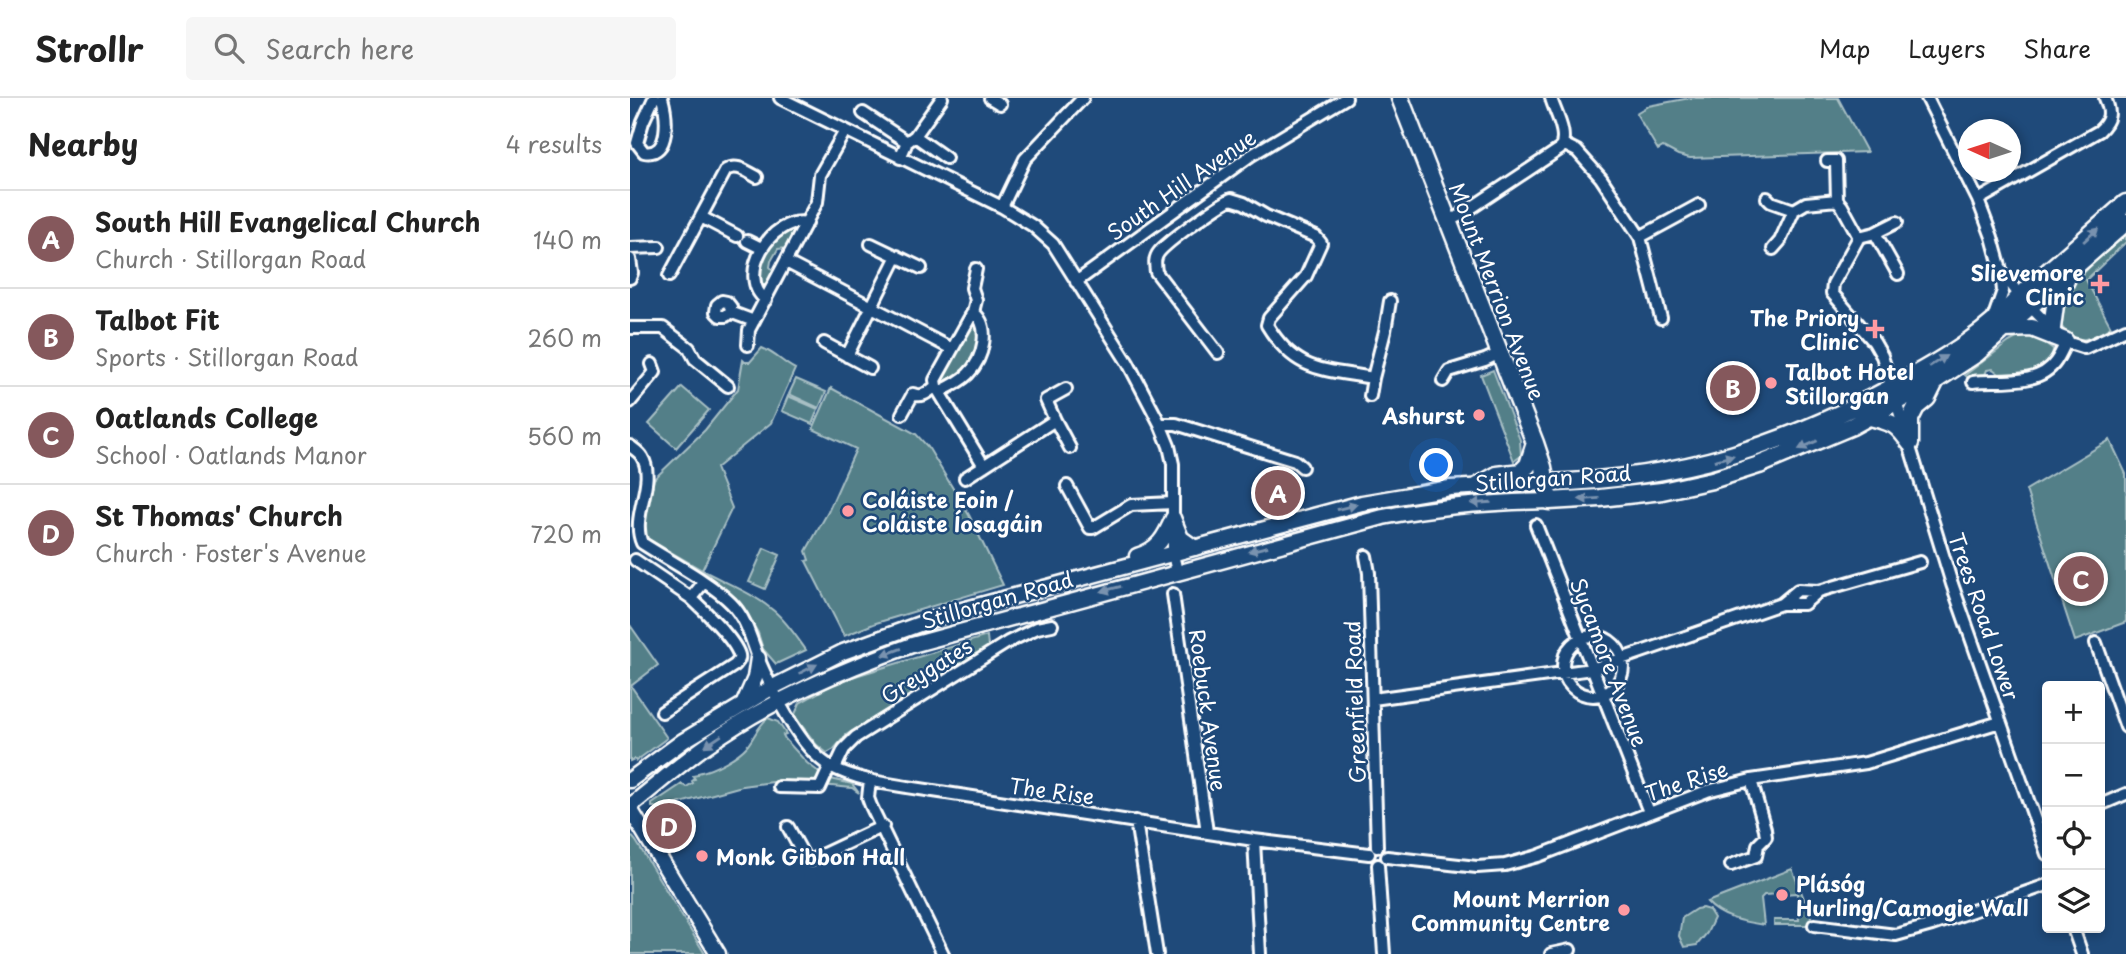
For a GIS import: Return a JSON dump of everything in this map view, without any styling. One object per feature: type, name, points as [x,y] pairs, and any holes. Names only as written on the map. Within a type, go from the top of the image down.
[{"type":"highway","name":"Mount Merrion Avenue","points":[[1400,98],[1535,443],[1549,501]]},
{"type":"highway","name":"Stillorgan Road","points":[[1546,483],[1645,475],[1694,466],[1734,455],[1936,380],[1976,354],[1999,326],[2126,203]]},
{"type":"highway","name":"Stillorgan Road","points":[[2026,301],[2069,273],[2126,222]]},
{"type":"highway","points":[[2052,328],[2055,305],[2069,273]]},
{"type":"highway","name":"Stillorgan Road","points":[[1549,501],[1662,491],[1712,480],[1797,450],[1870,417],[1894,395],[1969,342],[1999,326]]},
{"type":"highway","points":[[1999,326],[2032,328],[2065,341]]},
{"type":"highway","points":[[1910,443],[1910,419],[1916,407],[1927,398],[1936,380]]},
{"type":"highway","points":[[1870,417],[1891,422],[1910,443]]},
{"type":"highway","points":[[1478,486],[1497,475],[1521,472],[1528,465],[1535,443]]},
{"type":"main road","name":"Stillorgan Road","points":[[630,780],[683,741],[773,687],[843,652],[947,614],[1362,503],[1438,490],[1546,483]]},
{"type":"main road","points":[[1478,486],[1506,487],[1517,494],[1514,501]]},
{"type":"main road","name":"Stillorgan Road","points":[[630,808],[710,743],[780,701],[870,660],[912,645],[1384,517],[1430,508],[1549,501]]},
{"type":"main road","points":[[1173,518],[1181,538],[1195,548]]},
{"type":"main road","points":[[1103,573],[1111,563],[1146,553],[1157,546],[1164,538],[1173,518]]},
{"type":"main road","points":[[1133,565],[1140,570],[1137,582]]},
{"type":"main road","points":[[743,705],[755,678],[758,658]]},
{"type":"main road","points":[[630,808],[718,954]]},
{"type":"street","points":[[654,98],[637,143],[644,152],[652,153],[659,151],[664,137],[662,98]]},
{"type":"street","points":[[780,98],[794,101],[845,131],[1002,207],[1033,226],[1053,244],[1128,363],[1160,424],[1171,455],[1174,477],[1173,554],[1177,572]]},
{"type":"street","points":[[900,158],[942,98]]},
{"type":"street","points":[[1002,207],[1025,159],[1083,98]]},
{"type":"street","name":"South Hill Avenue","points":[[1076,282],[1250,156],[1346,98]]},
{"type":"street","points":[[1448,221],[1560,149],[1564,136],[1551,98]]},
{"type":"street","points":[[1927,98],[1978,200],[1992,237],[2001,270],[2003,291],[1999,326]]},
{"type":"street","points":[[1978,200],[2099,131],[2107,124],[2110,116],[2105,98]]},
{"type":"street","points":[[863,113],[946,158]]},
{"type":"street","points":[[748,345],[754,321],[817,202],[820,175],[845,131]]},
{"type":"street","points":[[1563,144],[1577,151],[1601,178],[1640,237],[1661,318]]},
{"type":"street","points":[[1828,161],[1836,161],[1837,200],[1859,237],[1898,222]]},
{"type":"street","points":[[669,276],[726,170],[736,167],[758,177]]},
{"type":"street","points":[[1767,198],[1794,210]]},
{"type":"street","points":[[1189,200],[1203,217]]},
{"type":"street","points":[[1218,353],[1156,272],[1154,261],[1159,252],[1203,217],[1226,202],[1236,200],[1291,228],[1316,237],[1321,243],[1306,276],[1269,318],[1267,325],[1296,359],[1305,365],[1373,378]]},
{"type":"street","points":[[1773,249],[1780,241],[1794,210],[1806,203],[1837,200]]},
{"type":"street","points":[[1640,237],[1699,205]]},
{"type":"street","points":[[701,217],[761,248]]},
{"type":"street","points":[[766,300],[759,294],[755,278],[761,248],[771,236],[784,227],[797,222],[807,223]]},
{"type":"street","points":[[1875,233],[1898,274]]},
{"type":"street","name":"Trees Road Lower","points":[[1859,237],[1833,284],[1832,293],[1874,342],[1882,356],[1952,584],[2042,840]]},
{"type":"street","points":[[871,244],[921,268]]},
{"type":"street","points":[[630,248],[659,247]]},
{"type":"street","points":[[847,356],[897,256]]},
{"type":"street","points":[[630,259],[630,278]]},
{"type":"street","points":[[786,262],[952,349]]},
{"type":"street","points":[[976,269],[972,288],[976,300],[973,312],[935,380],[937,389],[984,466]]},
{"type":"street","points":[[2001,270],[2026,301],[2065,341],[2085,348],[2126,329]]},
{"type":"street","points":[[1370,397],[1393,309]]},
{"type":"street","points":[[730,312],[754,321]]},
{"type":"street","points":[[902,414],[913,394],[923,396],[966,376],[974,367],[981,352],[984,331],[979,317],[973,312]]},
{"type":"street","points":[[630,328],[663,328],[728,386]]},
{"type":"street","points":[[1973,382],[1992,375],[2017,380],[2037,376],[2056,362],[2065,341]]},
{"type":"street","points":[[824,343],[870,368]]},
{"type":"street","points":[[1443,381],[1449,371],[1500,353]]},
{"type":"street","points":[[630,402],[655,372],[652,364]]},
{"type":"street","points":[[1066,388],[1046,400],[1070,448]]},
{"type":"street","points":[[965,478],[1055,420]]},
{"type":"street","points":[[1160,424],[1176,424],[1294,460],[1302,467]]},
{"type":"street","points":[[630,446],[642,457],[646,467],[633,537]]},
{"type":"street","points":[[1068,486],[1090,528],[1131,505],[1172,503]]},
{"type":"street","name":"Sycamore Avenue","points":[[1536,525],[1648,813]]},
{"type":"street","name":"The Rise","points":[[633,537],[704,582],[731,603],[747,626],[758,658],[805,744],[832,767],[870,780],[1051,811],[1136,821],[1254,840],[1373,850]]},
{"type":"street","name":"Greenfield Road","points":[[1366,556],[1369,573],[1373,699],[1373,850]]},
{"type":"street","points":[[635,560],[691,598],[727,636],[739,654],[736,665],[662,712]]},
{"type":"street","points":[[1373,699],[1592,669],[1781,604],[1804,604],[1819,591],[1920,562]]},
{"type":"street","points":[[691,598],[704,582]]},
{"type":"street","name":"Roebuck Avenue","points":[[1173,594],[1207,832]]},
{"type":"street","name":"Greygates","points":[[779,787],[820,788],[844,749],[856,737],[1008,642],[1037,628],[1052,625]]},
{"type":"street","points":[[1595,635],[1605,637],[1619,649],[1623,658],[1624,666],[1619,681],[1602,694],[1585,695],[1566,682],[1563,664],[1569,648],[1580,638],[1595,635]]},
{"type":"street","points":[[2112,648],[2097,647],[2122,702],[2126,727]]},
{"type":"street","name":"The Rise","points":[[1387,857],[1478,867],[1505,865],[1538,856],[1707,791],[1751,780],[1866,763],[2000,722]]},
{"type":"street","points":[[870,780],[868,798],[943,954]]},
{"type":"street","points":[[1731,865],[1756,856],[1758,845],[1766,837],[1751,780]]},
{"type":"street","points":[[2105,803],[2126,794]]},
{"type":"street","points":[[2035,820],[2042,818]]},
{"type":"street","points":[[1136,821],[1157,954]]},
{"type":"street","points":[[788,827],[805,858],[811,860],[883,826]]},
{"type":"street","points":[[1254,840],[1260,954]]},
{"type":"street","points":[[1373,850],[1385,851],[1385,862],[1378,865],[1370,862],[1373,850]]},
{"type":"street","points":[[1378,865],[1384,954]]},
{"type":"street","points":[[1814,925],[1896,934],[1932,925],[2042,888]]},
{"type":"street","points":[[2075,933],[2082,954]]},
{"type":"street","points":[[1551,954],[1570,950]]},
{"type":"green space","points":[[1690,98],[1838,98],[1867,152],[1690,158],[1663,147],[1658,150],[1636,113],[1648,106]]},
{"type":"green space","points":[[798,228],[787,248],[778,249],[771,261],[770,267],[775,272],[764,293],[758,277],[764,250],[782,231]]},
{"type":"green space","points":[[2126,230],[2126,242],[2086,280],[2111,327],[2087,339],[2081,340],[2069,335],[2056,319],[2062,297]]},
{"type":"green space","points":[[974,319],[977,321],[978,343],[974,360],[962,374],[943,385],[940,382]]},
{"type":"green space","points":[[2024,334],[2036,336],[2053,349],[2051,358],[2041,369],[2016,374],[1999,374],[1993,369],[1987,370],[1984,377],[1972,381],[1965,375],[2009,342]]},
{"type":"green space","points":[[762,348],[795,369],[771,423],[716,468],[732,508],[702,570],[645,537],[641,531],[654,479],[705,430],[738,389],[743,360],[750,362]]},
{"type":"green space","points":[[1493,370],[1520,440],[1521,456],[1514,461],[1481,375]]},
{"type":"green space","points":[[796,379],[826,392],[819,408],[789,394]]},
{"type":"green space","points":[[682,387],[709,410],[676,448],[649,424]]},
{"type":"green space","points":[[831,388],[916,434],[928,447],[969,515],[1003,585],[876,623],[844,636],[806,561],[809,560],[806,551],[828,512],[856,449],[813,429]]},
{"type":"green space","points":[[788,396],[818,409],[812,424],[782,411]]},
{"type":"green space","points":[[2110,440],[2126,474],[2126,622],[2075,641],[2026,490]]},
{"type":"green space","points":[[764,548],[780,555],[765,589],[749,582]]},
{"type":"green space","points":[[702,570],[774,611],[806,650],[776,664],[763,649],[758,633],[742,605]]},
{"type":"green space","points":[[630,625],[658,665],[631,686],[667,738],[636,761],[630,761]]},
{"type":"green space","points":[[987,636],[988,647],[846,735],[827,753],[817,745],[796,718],[800,703],[839,681]]},
{"type":"green space","points":[[768,718],[778,722],[786,734],[783,735],[785,739],[807,763],[831,779],[852,784],[859,793],[852,788],[780,781],[742,786],[655,810],[655,807],[652,807],[652,804],[682,784],[686,787],[693,783],[693,776],[738,754]]},
{"type":"green space","points":[[630,834],[636,841],[705,954],[630,954]]},
{"type":"green space","points":[[1792,869],[1811,916],[1809,925],[1774,925],[1774,920],[1799,920],[1797,893],[1764,895],[1761,898],[1764,925],[1726,916],[1707,902]]},
{"type":"green space","points":[[1702,908],[1709,910],[1714,918],[1697,945],[1684,947],[1679,936],[1682,918]]},
{"type":"place","name":"Slievemore Clinic","points":[[2100,284]]},
{"type":"place","name":"The Priory Clinic","points":[[1875,329]]},
{"type":"place","name":"Talbot Hotel Stillorgan","points":[[1771,383]]},
{"type":"place","name":"Talbot Fit","points":[[1733,388]]},
{"type":"place","name":"Ashurst","points":[[1479,415]]},
{"type":"place","name":"South Hill Evangelical Church","points":[[1278,493]]},
{"type":"place","name":"Coláiste Eoin / Coláiste Íosagáin","points":[[848,511]]},
{"type":"place","name":"Oatlands College","points":[[2081,579]]},
{"type":"place","name":"St Thomas' Church","points":[[669,826]]},
{"type":"place","name":"Monk Gibbon Hall","points":[[702,856]]},
{"type":"place","name":"Plásóg Hurling/Camogie Wall","points":[[1782,895]]},
{"type":"place","name":"Mount Merrion Community Centre","points":[[1624,910]]}]
